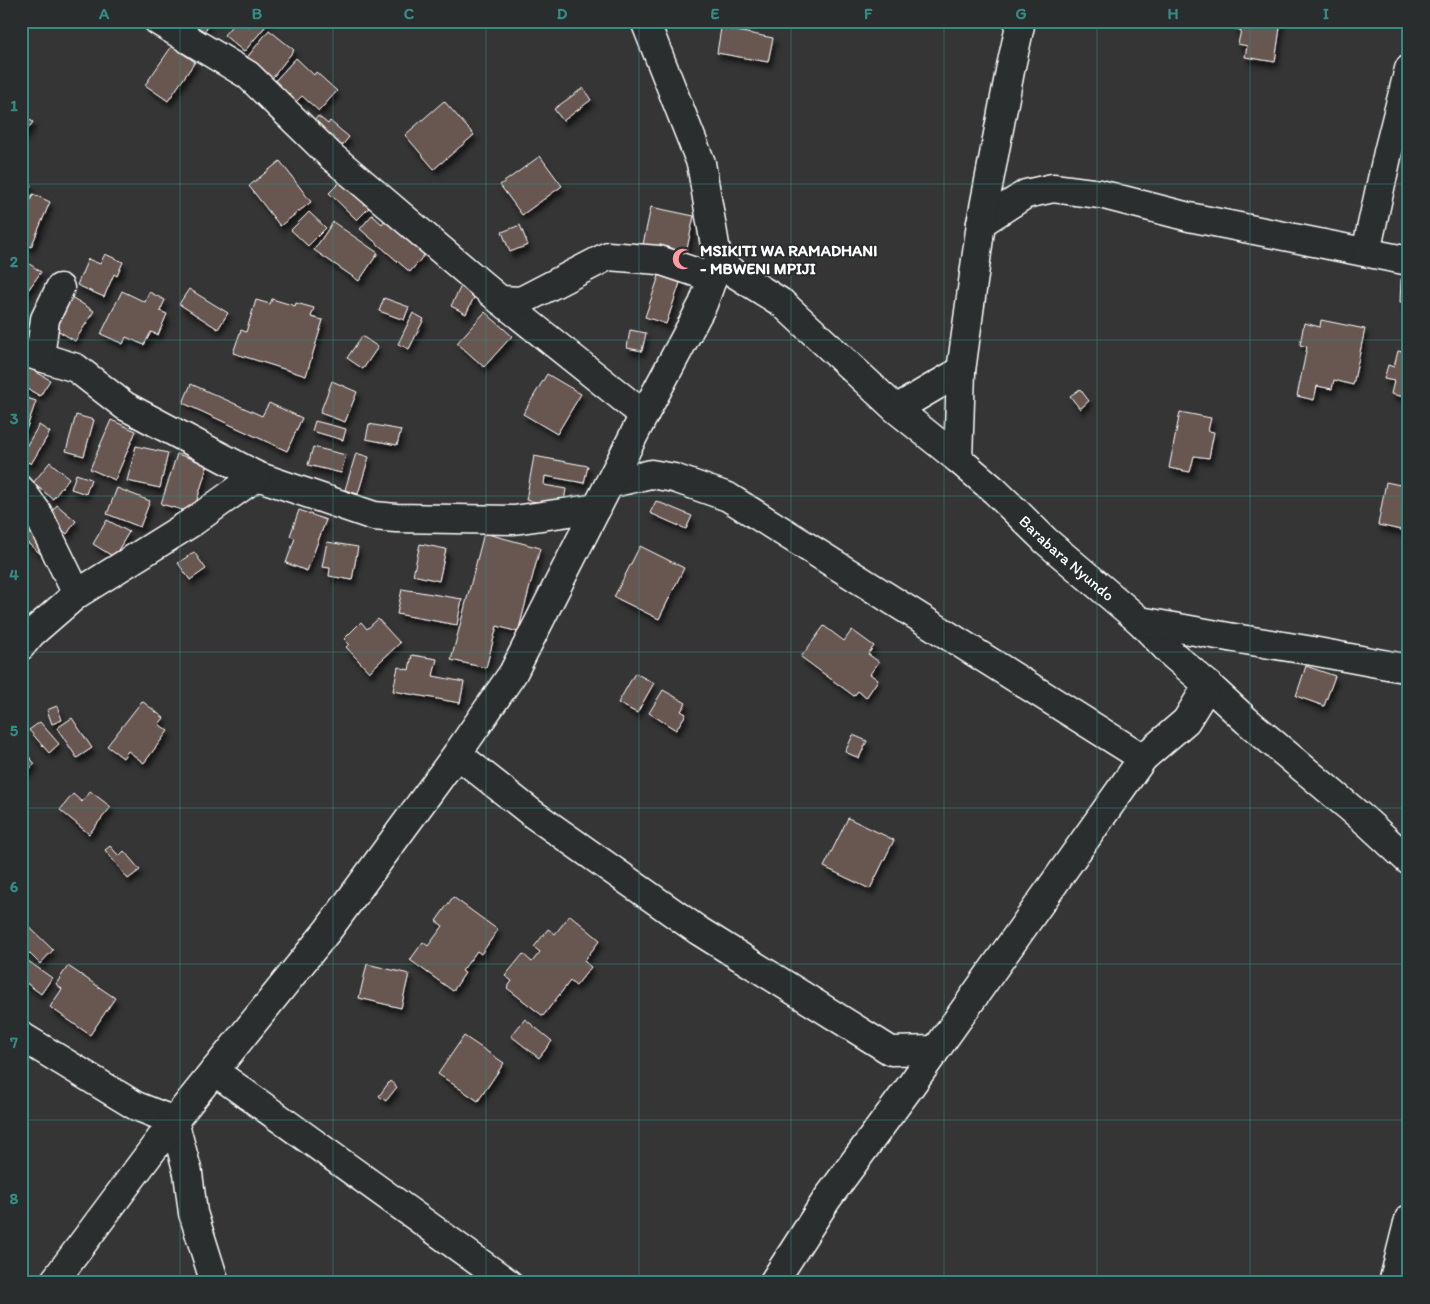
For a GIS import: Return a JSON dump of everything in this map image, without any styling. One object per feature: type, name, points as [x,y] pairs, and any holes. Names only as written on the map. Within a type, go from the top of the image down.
[{"type":"street","points":[[158,21],[248,75],[331,156],[500,300],[644,415]]},
{"type":"street","points":[[53,1283],[174,1121],[328,930],[457,754],[513,673],[644,415],[703,304],[715,271],[701,163],[645,21]]},
{"type":"street","points":[[958,459],[961,371],[981,224],[1021,21]]},
{"type":"street","points":[[1366,252],[1409,69]]},
{"type":"street","points":[[981,224],[1026,194],[1053,188],[1100,194],[1189,216],[1409,260]]},
{"type":"street","name":"Barabara Nyundo","points":[[500,300],[521,301],[608,256],[659,260],[715,271],[782,303],[896,409],[995,491],[1046,541],[1140,620],[1173,655],[1247,721],[1368,823],[1409,861]]},
{"type":"street","points":[[60,288],[31,354],[76,368],[124,406],[257,476],[374,516],[514,520],[597,508]]},
{"type":"street","points":[[896,409],[961,371]]},
{"type":"street","points":[[609,484],[651,474],[674,478],[728,497],[1143,758]]},
{"type":"street","points":[[21,646],[31,634],[77,594],[194,521],[257,476]]},
{"type":"street","points":[[21,490],[37,512],[77,594]]},
{"type":"street","points":[[1140,620],[1409,669]]},
{"type":"street","points":[[773,1283],[827,1199],[909,1088],[1143,758],[1186,721],[1208,685]]},
{"type":"street","points":[[457,754],[533,814],[699,931],[891,1051],[909,1088]]},
{"type":"street","points":[[21,1036],[136,1106],[174,1121]]},
{"type":"street","points":[[891,1051],[935,1050]]},
{"type":"street","points":[[214,1071],[508,1283]]},
{"type":"street","points":[[174,1121],[188,1173],[194,1213],[215,1283]]},
{"type":"street","points":[[1393,1283],[1409,1219]]},
{"type":"building","points":[[177,21],[203,21],[209,25],[200,38]]},
{"type":"building","points":[[236,21],[241,21],[248,27],[253,21],[270,21],[244,52],[224,35]]},
{"type":"building","points":[[1235,21],[1281,21],[1275,62],[1245,57],[1247,46],[1238,44],[1241,30],[1234,29]]},
{"type":"building","points":[[721,28],[773,38],[768,62],[717,53]]},
{"type":"building","points":[[269,30],[294,50],[270,81],[245,60]]},
{"type":"building","points":[[172,46],[195,62],[168,101],[145,85]]},
{"type":"building","points":[[296,58],[314,75],[316,72],[337,91],[319,111],[302,96],[295,103],[273,83]]},
{"type":"building","points":[[583,88],[591,100],[563,121],[554,109]]},
{"type":"building","points":[[444,101],[474,135],[434,169],[405,135]]},
{"type":"building","points":[[21,114],[33,122],[21,139]]},
{"type":"building","points":[[318,116],[328,124],[330,121],[349,137],[336,153],[310,126]]},
{"type":"building","points":[[540,156],[562,186],[522,215],[500,185]]},
{"type":"building","points":[[280,161],[311,202],[280,226],[249,186]]},
{"type":"building","points":[[21,180],[31,185],[21,205]]},
{"type":"building","points":[[342,180],[370,207],[357,220],[329,193]]},
{"type":"building","points":[[33,194],[50,202],[31,247],[21,243],[21,222]]},
{"type":"building","points":[[651,207],[694,216],[685,258],[642,249]]},
{"type":"building","points":[[309,212],[326,228],[308,246],[291,230]]},
{"type":"building","points":[[372,215],[382,224],[385,220],[388,223],[393,217],[421,241],[416,247],[425,254],[410,272],[360,229]]},
{"type":"building","points":[[333,222],[378,253],[359,281],[314,250]]},
{"type":"building","points":[[520,225],[528,245],[510,252],[502,232]]},
{"type":"building","points":[[105,254],[123,262],[117,276],[114,274],[104,297],[77,285],[88,259],[100,264]]},
{"type":"building","points":[[21,258],[41,272],[21,300]]},
{"type":"building","points":[[661,270],[682,277],[666,324],[645,317]]},
{"type":"building","points":[[1401,279],[1409,280],[1409,303],[1400,302]]},
{"type":"building","points":[[463,282],[478,289],[466,314],[451,306]]},
{"type":"building","points":[[189,289],[228,313],[218,329],[179,304]]},
{"type":"building","points":[[122,291],[145,302],[149,292],[165,300],[160,311],[167,314],[158,335],[151,332],[144,345],[126,337],[123,344],[101,334]]},
{"type":"building","points":[[68,295],[94,311],[75,341],[49,325]]},
{"type":"building","points":[[384,298],[409,307],[404,320],[379,311]]},
{"type":"building","points":[[272,299],[295,306],[296,303],[314,308],[311,317],[323,320],[306,376],[233,353],[241,330],[246,332],[256,300],[270,304]]},
{"type":"building","points":[[485,312],[512,336],[484,367],[457,343]]},
{"type":"building","points":[[413,313],[424,319],[409,349],[398,344]]},
{"type":"building","points":[[1321,320],[1365,329],[1353,385],[1334,380],[1332,389],[1317,386],[1314,400],[1297,396],[1307,347],[1300,345],[1304,323],[1320,327]]},
{"type":"building","points":[[630,330],[646,333],[642,351],[627,348]]},
{"type":"building","points":[[362,336],[378,347],[363,369],[347,358]]},
{"type":"building","points":[[1407,339],[1409,340],[1409,398],[1391,394],[1394,381],[1384,379],[1388,365],[1394,367],[1398,351],[1404,352]]},
{"type":"building","points":[[21,363],[50,380],[40,396],[21,385]]},
{"type":"building","points":[[547,374],[581,394],[557,434],[523,414]]},
{"type":"building","points":[[332,381],[357,392],[345,422],[320,413]]},
{"type":"building","points":[[191,384],[262,416],[269,403],[302,418],[287,451],[183,403]]},
{"type":"building","points":[[1080,389],[1089,401],[1080,409],[1070,396]]},
{"type":"building","points":[[24,397],[36,401],[26,430],[21,429],[21,403]]},
{"type":"building","points":[[1180,412],[1211,418],[1208,431],[1214,432],[1209,458],[1194,456],[1190,472],[1169,468]]},
{"type":"building","points":[[76,415],[94,420],[84,456],[66,451]]},
{"type":"building","points":[[111,420],[136,431],[115,480],[90,469]]},
{"type":"building","points":[[315,421],[346,429],[343,440],[312,431]]},
{"type":"building","points":[[369,424],[401,430],[397,445],[366,439]]},
{"type":"building","points":[[39,425],[50,432],[31,464],[21,458],[21,455]]},
{"type":"building","points":[[136,446],[168,453],[160,488],[127,481]]},
{"type":"building","points":[[313,447],[346,455],[341,473],[308,465]]},
{"type":"building","points":[[356,453],[369,457],[358,494],[345,490]]},
{"type":"building","points":[[177,454],[208,464],[193,513],[161,504]]},
{"type":"building","points":[[534,456],[588,466],[584,483],[545,476],[544,485],[566,489],[563,507],[526,500]]},
{"type":"building","points":[[50,462],[69,478],[53,499],[33,483]]},
{"type":"building","points":[[76,474],[91,479],[86,494],[71,489]]},
{"type":"building","points":[[1402,477],[1409,478],[1409,525],[1406,531],[1378,525],[1386,482],[1400,485]]},
{"type":"building","points":[[117,488],[150,501],[140,527],[107,514]]},
{"type":"building","points":[[656,501],[692,516],[686,529],[650,513]]},
{"type":"building","points":[[57,505],[76,521],[67,534],[47,517]]},
{"type":"building","points":[[299,510],[326,520],[307,571],[286,563],[295,538],[290,536]]},
{"type":"building","points":[[107,520],[129,532],[114,557],[93,544]]},
{"type":"building","points":[[32,531],[43,556],[24,540]]},
{"type":"building","points":[[484,533],[540,548],[518,632],[497,626],[486,668],[451,660]]},
{"type":"building","points":[[327,542],[358,547],[352,580],[329,576],[330,568],[322,567]]},
{"type":"building","points":[[420,544],[446,549],[439,581],[413,575]]},
{"type":"building","points":[[640,546],[684,568],[659,619],[614,597]]},
{"type":"building","points":[[194,552],[206,569],[190,580],[178,563]]},
{"type":"building","points":[[402,589],[462,599],[457,625],[397,614]]},
{"type":"building","points":[[378,619],[400,643],[369,672],[346,647],[349,644],[344,639],[361,622],[367,629]]},
{"type":"building","points":[[824,626],[844,641],[852,630],[874,646],[868,654],[879,662],[870,674],[878,680],[866,698],[858,691],[854,696],[801,657]]},
{"type":"building","points":[[412,655],[437,659],[433,676],[464,682],[460,703],[393,691],[398,667],[409,670]]},
{"type":"building","points":[[1306,666],[1335,676],[1324,706],[1296,696]]},
{"type":"building","points":[[635,673],[654,683],[637,713],[618,703]]},
{"type":"building","points":[[663,690],[686,703],[681,711],[686,714],[676,730],[649,713]]},
{"type":"building","points":[[142,701],[164,718],[159,724],[168,731],[144,763],[128,751],[123,758],[107,746]]},
{"type":"building","points":[[57,706],[62,720],[52,724],[47,710]]},
{"type":"building","points":[[72,718],[92,748],[77,758],[57,728]]},
{"type":"building","points":[[40,722],[59,744],[49,753],[29,730]]},
{"type":"building","points":[[853,735],[867,741],[859,758],[845,752]]},
{"type":"building","points":[[21,747],[35,764],[21,776]]},
{"type":"building","points":[[90,791],[111,807],[89,834],[60,810],[73,794],[82,802]]},
{"type":"building","points":[[848,818],[894,840],[870,889],[824,867]]},
{"type":"building","points":[[110,846],[119,856],[124,851],[140,870],[128,879],[105,850]]},
{"type":"building","points":[[453,897],[498,930],[481,954],[477,951],[462,971],[465,973],[453,991],[410,960],[423,942],[428,946],[443,926],[436,921]]},
{"type":"building","points":[[570,915],[600,940],[584,961],[591,967],[576,986],[570,981],[543,1016],[507,988],[512,981],[505,976],[523,954],[532,962],[540,952],[534,947],[548,929],[555,934]]},
{"type":"building","points":[[21,919],[53,950],[40,964],[21,945]]},
{"type":"building","points":[[21,956],[52,978],[41,994],[21,979]]},
{"type":"building","points":[[367,964],[409,974],[401,1008],[359,998]]},
{"type":"building","points":[[68,966],[115,998],[90,1035],[50,1007],[62,989],[56,984]]},
{"type":"building","points":[[525,1019],[552,1041],[539,1058],[511,1036]]},
{"type":"building","points":[[464,1036],[504,1063],[478,1101],[438,1074]]},
{"type":"building","points":[[390,1081],[397,1087],[386,1101],[379,1096]]},
{"type":"place","name":"MSIKITI WA RAMADHANI - MBWENI MPIJI","points":[[683,259]]}]
